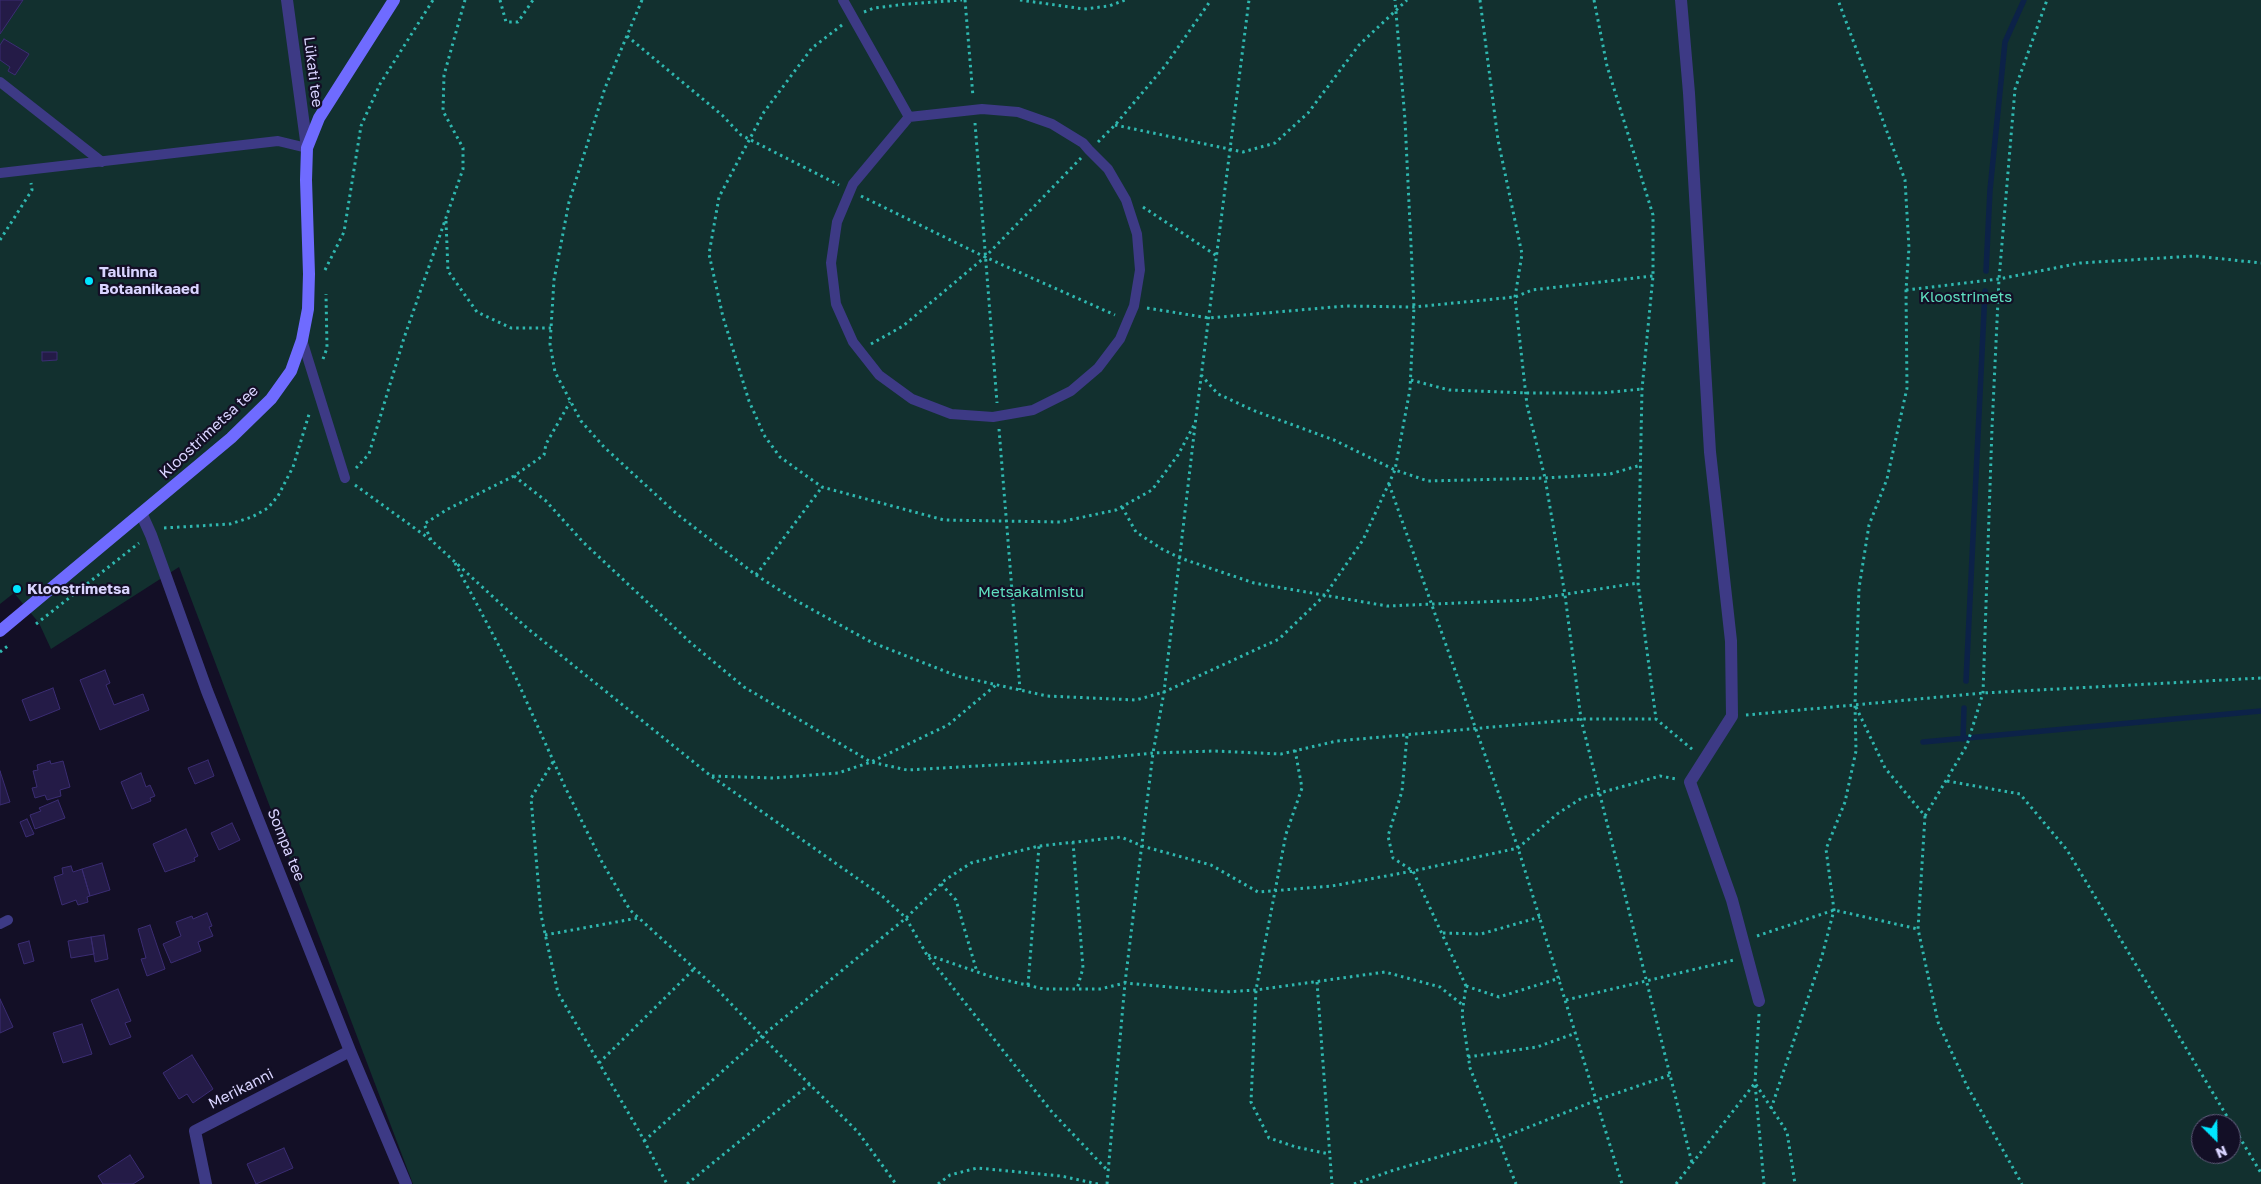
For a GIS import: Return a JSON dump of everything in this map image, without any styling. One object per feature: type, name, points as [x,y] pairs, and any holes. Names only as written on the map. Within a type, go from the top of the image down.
[{"type":"main road","name":"Kloostrimetsa tee","points":[[0,631],[142,515],[231,438],[271,399],[291,371],[302,340],[308,309],[307,148],[318,118],[394,0]]},
{"type":"street","name":"Lükati tee","points":[[287,0],[307,148]]},
{"type":"street","points":[[1681,0],[1689,93],[1710,452],[1732,641],[1732,716],[1706,760],[1690,782],[1732,900],[1759,1001]]},
{"type":"street","name":"Sompa tee","points":[[142,515],[151,535],[207,691],[350,1050],[406,1184]]},
{"type":"street","name":"Merikanni","points":[[206,1184],[195,1131],[350,1050]]},
{"type":"lane","points":[[843,0],[910,117]]},
{"type":"lane","points":[[0,82],[102,162]]},
{"type":"lane","points":[[974,110],[1018,112],[1052,124],[1089,150],[1108,169],[1126,200],[1137,234],[1140,270],[1134,306],[1120,339],[1098,368],[1071,391],[1034,410],[998,416],[951,414],[912,399],[878,375],[853,342],[836,304],[831,263],[836,222],[853,184],[874,157],[910,117],[974,110]]},
{"type":"lane","points":[[0,173],[278,141],[307,148]]},
{"type":"lane","points":[[302,340],[345,478]]},
{"type":"path","points":[[465,0],[444,75],[443,111],[463,148],[463,169],[404,338],[370,454],[345,478],[431,540],[527,628],[710,776],[881,895],[906,918],[927,955],[1052,1112],[1108,1171]]},
{"type":"path","points":[[500,0],[506,22],[518,22],[533,0]]},
{"type":"path","points":[[852,16],[874,8],[964,0],[1020,690]]},
{"type":"path","points":[[1020,0],[1084,9],[1109,6],[1125,0]]},
{"type":"path","points":[[859,351],[903,326],[986,257],[1115,125],[1165,66],[1211,0]]},
{"type":"path","points":[[1107,1184],[1124,983],[1153,753],[1164,692],[1201,375],[1249,0]]},
{"type":"path","points":[[1115,125],[1243,152],[1275,143],[1308,113],[1359,45],[1408,0]]},
{"type":"path","points":[[1480,0],[1498,140],[1522,254],[1515,297],[1526,393],[1545,478],[1565,595],[1581,720],[1692,1164]]},
{"type":"path","points":[[1594,0],[1607,66],[1654,215],[1653,276],[1642,389],[1638,583],[1656,719]]},
{"type":"path","points":[[1771,1109],[1822,956],[1834,910],[1826,849],[1845,802],[1856,751],[1855,704],[1860,588],[1869,525],[1887,479],[1907,388],[1906,290],[1909,248],[1905,180],[1838,0]]},
{"type":"path","points":[[2022,1184],[1967,1086],[1938,1022],[1918,928],[1925,816],[1968,745],[1983,693],[1999,279],[2015,89],[2046,0]]},
{"type":"path","points":[[627,36],[722,115],[741,135],[850,191],[986,257],[1110,314],[1128,320]]},
{"type":"path","points":[[0,240],[32,190],[30,171]]},
{"type":"path","points":[[1121,190],[1217,256]]},
{"type":"path","points":[[446,218],[448,271],[477,312],[511,328],[551,328]]},
{"type":"path","points":[[1906,290],[1999,279],[2080,263],[2195,256],[2261,263]]},
{"type":"path","points":[[1134,306],[1209,318],[1345,306],[1414,307],[1515,297],[1532,290],[1653,276]]},
{"type":"path","points":[[1201,375],[1218,394],[1334,440],[1395,470],[1428,481],[1610,474],[1640,465]]},
{"type":"path","points":[[1411,380],[1449,390],[1526,393],[1601,393],[1642,389]]},
{"type":"path","points":[[431,540],[424,524],[448,509],[514,476],[544,455],[546,444],[571,401]]},
{"type":"path","points":[[514,476],[546,501],[584,542],[691,643],[744,687],[871,762],[907,770],[1073,761],[1153,753],[1214,751],[1281,754],[1337,741],[1581,720],[1656,719],[1706,760]]},
{"type":"path","points":[[1388,484],[1518,848],[1560,978],[1622,1184]]},
{"type":"path","points":[[756,574],[822,487]]},
{"type":"path","points":[[1122,507],[1136,532],[1162,550],[1180,558],[1254,583],[1387,606],[1528,600],[1638,583]]},
{"type":"path","points":[[30,628],[144,540]]},
{"type":"path","points":[[453,560],[516,678],[553,761],[602,862],[630,910],[695,968],[858,1132],[896,1184]]},
{"type":"path","points":[[0,652],[15,640]]},
{"type":"path","points":[[1732,716],[1983,693],[2261,678]]},
{"type":"path","points":[[710,776],[774,778],[838,773],[871,762],[948,725],[997,685]]},
{"type":"path","points":[[1855,704],[1884,768],[1925,816]]},
{"type":"path","points":[[1407,736],[1402,790],[1388,836],[1393,858],[1413,871],[1466,986],[1462,1014],[1470,1068],[1516,1184]]},
{"type":"path","points":[[1295,750],[1302,788],[1286,834],[1256,990],[1251,1102],[1269,1138],[1296,1147],[1330,1154]]},
{"type":"path","points":[[553,761],[532,798],[541,916],[558,993],[667,1184]]},
{"type":"path","points":[[644,1141],[762,1036],[906,918],[941,884],[970,863],[1039,846],[1121,837],[1142,846],[1212,865],[1258,892],[1332,886],[1413,871],[1518,848],[1557,814],[1582,798],[1599,792],[1660,776],[1690,782]]},
{"type":"path","points":[[1947,781],[2020,794],[2067,850],[2261,1173]]},
{"type":"path","points":[[1073,842],[1083,968],[1076,989]]},
{"type":"path","points":[[1028,985],[1039,846]]},
{"type":"path","points":[[941,884],[956,900],[978,972]]},
{"type":"path","points":[[1743,941],[1834,910],[1918,928]]},
{"type":"path","points":[[1443,933],[1481,934],[1540,917]]},
{"type":"path","points":[[545,935],[639,918]]},
{"type":"path","points":[[927,955],[978,972],[1044,989],[1100,989],[1124,983],[1225,992],[1256,990],[1384,972],[1440,988],[1464,1006]]},
{"type":"path","points":[[1566,1000],[1748,956]]},
{"type":"path","points":[[599,1063],[695,968]]},
{"type":"path","points":[[1466,986],[1499,997],[1560,978]]},
{"type":"path","points":[[1317,982],[1332,1184]]},
{"type":"path","points":[[1759,1001],[1755,1084],[1764,1184]]},
{"type":"path","points":[[1468,1056],[1537,1047],[1576,1033]]},
{"type":"path","points":[[1354,1184],[1499,1139],[1597,1100],[1670,1075]]},
{"type":"path","points":[[687,1184],[810,1084]]},
{"type":"path","points":[[1755,1084],[1787,1132],[1795,1184]]},
{"type":"path","points":[[1676,1184],[1755,1084]]},
{"type":"path","points":[[938,1184],[950,1175],[977,1168],[1061,1176],[1098,1184]]},
{"type":"green space","points":[[0,0],[2261,0],[2261,1184],[413,1184],[179,567],[51,649],[39,623],[14,593],[0,604]]},
{"type":"building","points":[[0,0],[23,0],[0,34]]},
{"type":"building","points":[[4,39],[29,54],[15,75],[8,71],[10,67],[0,60],[0,45]]},
{"type":"building","points":[[42,352],[57,352],[57,360],[42,361]]},
{"type":"building","points":[[105,670],[110,683],[106,685],[114,705],[143,694],[149,710],[100,730],[80,680]]},
{"type":"building","points":[[53,688],[60,709],[30,721],[22,700]]},
{"type":"building","points":[[208,760],[214,776],[195,784],[188,768]]},
{"type":"building","points":[[50,761],[51,764],[63,761],[70,787],[60,790],[61,796],[47,800],[45,795],[35,798],[32,788],[37,787],[33,771],[38,770],[37,765]]},
{"type":"building","points":[[0,771],[10,802],[0,805]]},
{"type":"building","points":[[141,773],[146,787],[150,785],[155,796],[150,798],[151,801],[132,809],[121,782]]},
{"type":"building","points":[[58,800],[65,818],[35,829],[30,815],[41,811],[39,808]]},
{"type":"building","points":[[27,819],[34,834],[26,837],[20,822]]},
{"type":"building","points":[[232,823],[240,840],[219,850],[211,833]]},
{"type":"building","points":[[186,829],[198,856],[194,858],[195,861],[165,872],[153,844]]},
{"type":"building","points":[[102,863],[110,890],[90,896],[82,869]]},
{"type":"building","points":[[71,866],[73,872],[82,869],[90,896],[87,897],[88,902],[78,905],[76,900],[62,905],[54,877],[63,874],[62,868]]},
{"type":"building","points":[[207,913],[212,926],[209,927],[213,936],[198,942],[201,951],[171,963],[163,944],[181,936],[176,922],[192,916],[193,919]]},
{"type":"building","points":[[150,925],[165,969],[147,976],[141,959],[146,958],[138,929]]},
{"type":"building","points":[[104,935],[108,959],[95,962],[91,937]]},
{"type":"building","points":[[91,937],[94,954],[71,958],[68,941]]},
{"type":"building","points":[[29,941],[34,961],[24,964],[18,944]]},
{"type":"building","points":[[118,989],[131,1021],[125,1023],[131,1037],[110,1045],[91,1000]]},
{"type":"building","points":[[0,999],[13,1027],[0,1033]]},
{"type":"building","points":[[82,1024],[92,1054],[63,1063],[53,1033]]},
{"type":"building","points":[[192,1055],[213,1089],[193,1103],[187,1094],[179,1099],[163,1073]]},
{"type":"building","points":[[284,1148],[293,1168],[256,1184],[247,1164]]},
{"type":"building","points":[[130,1155],[144,1177],[133,1184],[103,1184],[98,1176]]},
{"type":"waterway","points":[[1986,271],[1990,190],[2005,42],[2024,0]]},
{"type":"waterway","points":[[1966,681],[1985,291]]},
{"type":"waterway","points":[[1963,739],[1964,708]]},
{"type":"waterway","points":[[1923,742],[2261,711]]},
{"type":"place","name":"Tallinna Botaanikaaed","points":[[89,281]]},
{"type":"place","name":"Kloostrimetsa","points":[[17,589]]},
{"type":"park label","name":"Kloostrimets","points":[[1966,297]]},
{"type":"park label","name":"Metsakalmistu","points":[[1031,592]]}]
